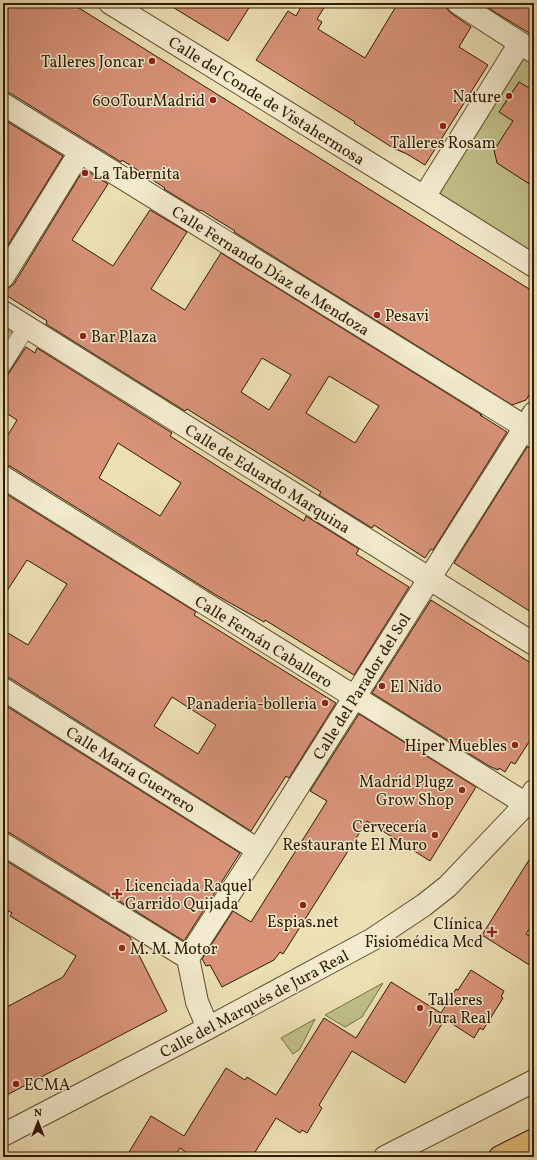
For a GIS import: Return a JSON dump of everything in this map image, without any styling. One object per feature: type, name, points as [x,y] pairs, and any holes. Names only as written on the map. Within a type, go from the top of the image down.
[{"type":"highway","points":[[500,1157],[534,1140]]},
{"type":"street","name":"Calle del Conde de Vistahermosa","points":[[110,3],[534,266]]},
{"type":"street","points":[[424,197],[527,47],[458,3]]},
{"type":"street","name":"Calle Fernando Díaz de Mendoza","points":[[3,104],[531,427]]},
{"type":"street","points":[[3,277],[80,152]]},
{"type":"street","name":"Calle de Eduardo Marquina","points":[[3,312],[534,644]]},
{"type":"street","points":[[3,364],[27,326]]},
{"type":"street","name":"Calle del Parador del Sol","points":[[188,958],[429,579],[531,427]]},
{"type":"street","name":"Calle Fernán Caballero","points":[[3,477],[354,697],[530,797]]},
{"type":"street","name":"Calle María Guerrero","points":[[3,689],[258,850]]},
{"type":"street","name":"Calle del Marqués de Jura Real","points":[[3,1135],[208,1028],[373,939],[424,905],[448,886],[530,797]]},
{"type":"street","points":[[3,844],[188,958],[197,1002],[208,1028]]},
{"type":"street","points":[[385,1157],[534,1081]]},
{"type":"green space","points":[[534,52],[534,266],[424,197],[511,57]]},
{"type":"green space","points":[[3,328],[19,337],[25,346],[3,382]]},
{"type":"green space","points":[[383,983],[362,1017],[345,1027],[325,1015]]},
{"type":"green space","points":[[315,1019],[300,1049],[293,1054],[281,1038]]},
{"type":"building","points":[[3,3],[71,3],[534,292],[534,387],[526,400],[512,405],[234,232],[235,231],[164,189],[165,188],[122,160],[121,162],[10,93],[3,92]]},
{"type":"building","points":[[166,3],[252,3],[228,41]]},
{"type":"building","points":[[303,3],[327,3],[317,19],[322,22],[318,29],[365,58],[398,3],[446,3],[447,9],[451,13],[471,27],[459,47],[488,65],[425,165],[407,154],[393,148],[354,123],[355,122],[256,60],[288,11],[296,16]]},
{"type":"building","points":[[481,3],[534,3],[534,36],[498,14]]},
{"type":"building","points":[[519,82],[534,91],[534,187],[497,163],[494,150],[513,121],[499,112]]},
{"type":"building","points":[[3,119],[63,156],[3,253]]},
{"type":"building","points":[[84,169],[108,184],[72,240],[113,266],[150,210],[187,232],[151,289],[185,310],[221,253],[507,432],[433,550],[431,549],[425,558],[374,525],[372,528],[319,495],[321,492],[187,409],[185,411],[46,324],[47,321],[4,294],[3,289],[9,288],[14,284]],"holes":[[[262,358],[291,375],[269,410],[241,392]],[[329,376],[379,406],[355,443],[306,413]]]},
{"type":"building","points":[[26,347],[35,353],[37,348],[172,433],[170,436],[304,521],[306,516],[359,549],[356,554],[409,587],[354,675],[265,620],[264,622],[216,595],[10,466],[3,465],[3,443],[17,420],[3,411],[3,382]],"holes":[[[118,443],[181,483],[160,516],[99,478]]]},
{"type":"building","points":[[527,447],[534,450],[534,614],[454,563]]},
{"type":"building","points":[[3,492],[196,612],[194,615],[336,703],[289,778],[286,776],[251,831],[10,678],[3,677],[3,630],[28,645],[67,584],[27,560],[3,597]],"holes":[[[172,697],[216,725],[198,754],[154,726]]]},
{"type":"building","points":[[431,600],[534,665],[534,734],[515,764],[511,762],[505,772],[499,768],[498,770],[489,766],[372,693]]},
{"type":"building","points":[[3,704],[240,853],[184,941],[10,833],[3,832]]},
{"type":"building","points":[[359,714],[476,787],[430,861],[367,821],[283,954],[280,952],[274,960],[222,987],[210,965],[206,966],[202,959],[233,911],[251,922],[327,801],[310,791]]},
{"type":"building","points":[[534,852],[534,922],[526,934],[534,939],[534,968],[482,935]]},
{"type":"building","points":[[3,859],[130,937],[167,1011],[3,1097],[3,1009],[63,977],[76,956],[10,916],[12,913],[3,908]]},
{"type":"building","points":[[471,970],[504,991],[501,997],[503,998],[483,1030],[480,1028],[474,1038],[445,1019],[405,1083],[352,1051],[319,1105],[322,1108],[307,1133],[302,1130],[300,1133],[276,1118],[252,1157],[193,1157],[180,1148],[174,1157],[126,1157],[151,1116],[184,1136],[226,1068],[245,1080],[247,1077],[276,1095],[324,1018],[356,1038],[391,982],[441,1013],[456,989],[458,990]]},
{"type":"place","name":"Talleres Joncar","points":[[152,61]]},
{"type":"place","name":"Nature","points":[[509,96]]},
{"type":"place","name":"600TourMadrid","points":[[213,100]]},
{"type":"place","name":"Talleres Rosam","points":[[443,126]]},
{"type":"place","name":"La Tabernita","points":[[85,173]]},
{"type":"place","name":"Pesavi","points":[[377,315]]},
{"type":"place","name":"Bar Plaza","points":[[83,336]]},
{"type":"place","name":"El Nido","points":[[382,686]]},
{"type":"place","name":"Panaderia-bolleria","points":[[325,703]]},
{"type":"place","name":"Hiper Muebles","points":[[515,745]]},
{"type":"place","name":"Madrid Plugz Grow Shop","points":[[462,790]]},
{"type":"place","name":"Cervecería Restaurante El Muro","points":[[435,835]]},
{"type":"place","name":"Licenciada Raquel Garrido Quijada","points":[[117,894]]},
{"type":"place","name":"Espias.net","points":[[303,905]]},
{"type":"place","name":"Clínica Fisiomédica Mcd","points":[[492,932]]},
{"type":"place","name":"M. M. Motor","points":[[122,948]]},
{"type":"place","name":"Talleres Jura Real","points":[[420,1008]]},
{"type":"place","name":"ECMA","points":[[16,1084]]}]
